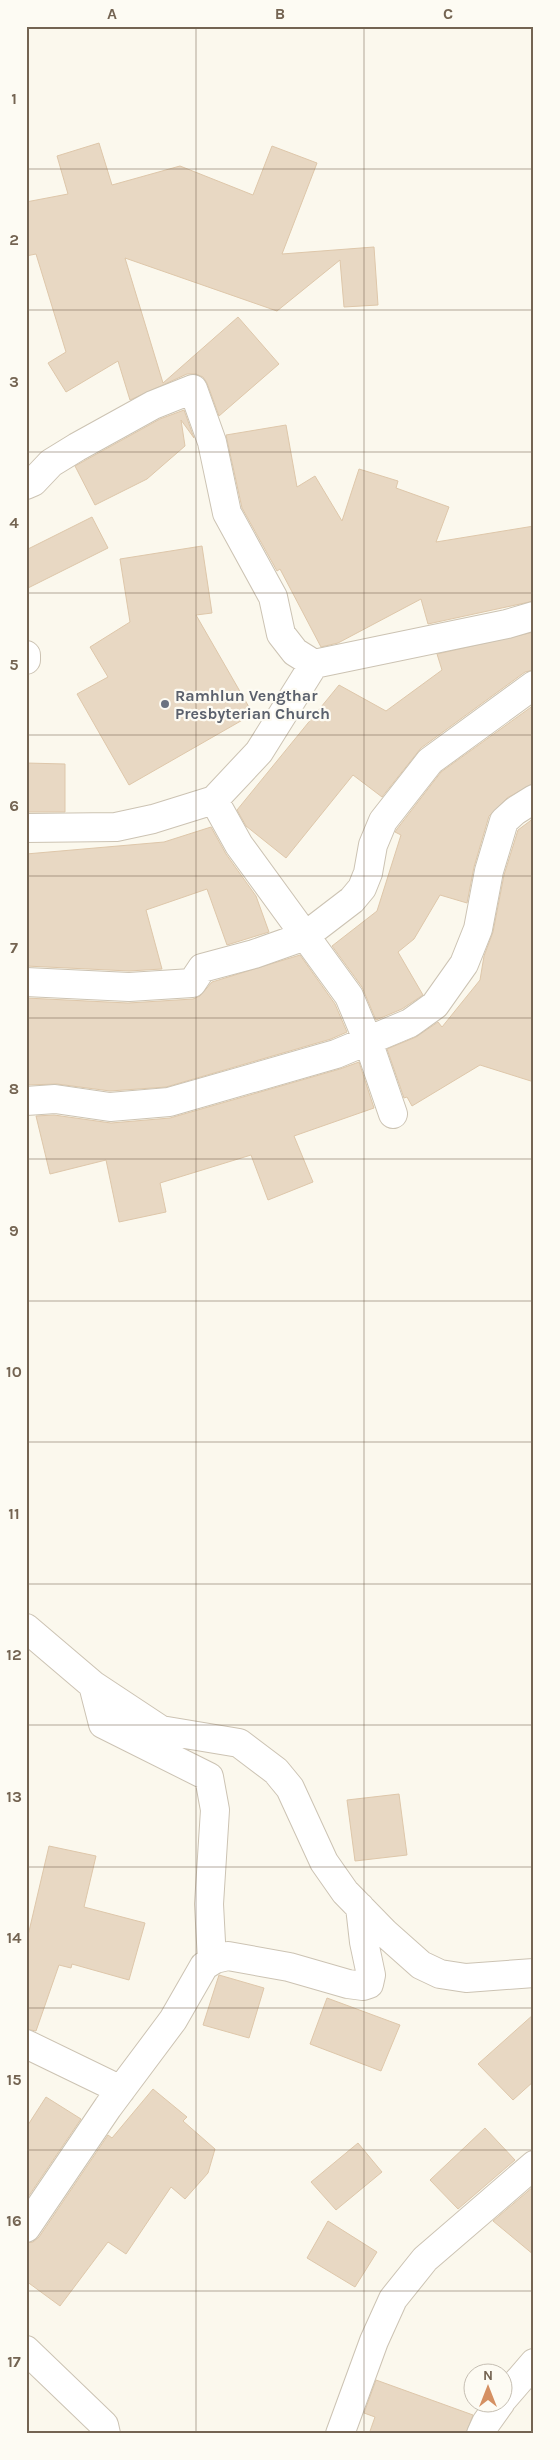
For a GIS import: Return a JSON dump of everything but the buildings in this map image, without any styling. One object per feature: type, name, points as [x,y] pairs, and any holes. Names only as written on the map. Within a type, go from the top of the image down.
[{"type":"street","points":[[26,485],[33,482],[51,463],[76,447],[153,405],[193,389],[212,442],[227,513],[273,597],[282,634],[295,652],[314,664],[507,624],[534,616]]},
{"type":"street","points":[[26,655],[26,660]]},
{"type":"street","points":[[26,828],[116,827],[153,819],[214,800],[259,752],[314,664]]},
{"type":"street","points":[[26,982],[129,988],[192,983],[202,968],[254,954],[305,936],[352,900],[362,888],[368,873],[373,845],[383,821],[430,762],[534,685]]},
{"type":"street","points":[[26,1101],[54,1099],[110,1107],[169,1102],[336,1054],[410,1023],[436,1005],[464,964],[478,929],[490,871],[504,821],[515,811],[534,799]]},
{"type":"street","points":[[214,800],[239,845],[349,996],[368,1041],[393,1114]]},
{"type":"street","points":[[26,1628],[93,1685],[161,1730],[239,1743],[276,1771],[290,1788],[324,1862],[345,1892],[421,1964],[440,1974],[466,1978],[534,1973]]},
{"type":"street","points":[[93,1685],[103,1724],[208,1777],[215,1810],[208,1904],[212,1961]]},
{"type":"street","points":[[26,2228],[121,2090],[173,2020],[204,1966],[212,1961],[228,1956],[289,1967],[348,1984],[363,1986],[369,1984],[371,1976],[364,1942],[360,1907]]},
{"type":"street","points":[[26,2044],[121,2090]]},
{"type":"street","points":[[340,2434],[374,2341],[393,2299],[425,2259],[534,2164]]},
{"type":"street","points":[[26,2350],[104,2425],[106,2434]]},
{"type":"street","points":[[512,2389],[534,2362]]},
{"type":"street","points":[[482,2434],[486,2423],[494,2412]]},
{"type":"place","name":"Ramhlun Vengthar Presbyterian Church","points":[[165,704]]}]
